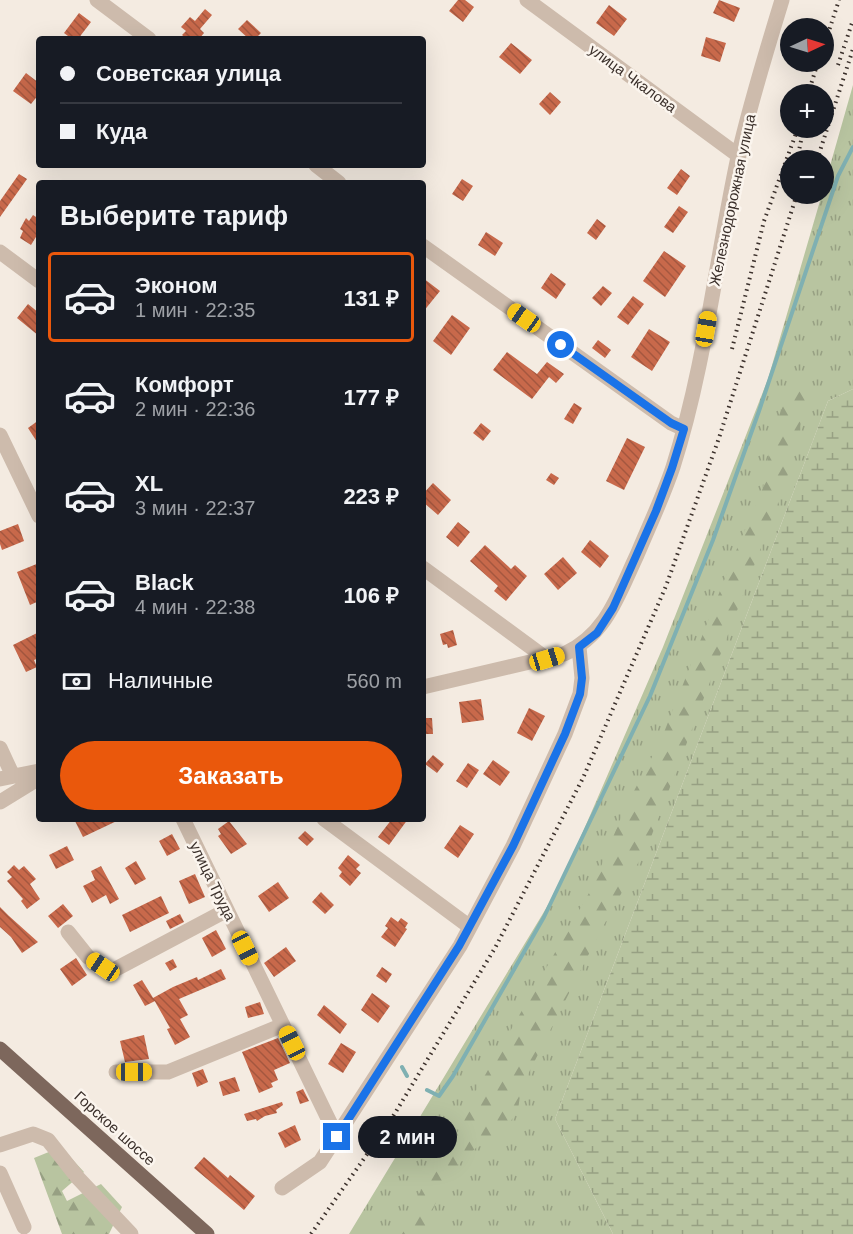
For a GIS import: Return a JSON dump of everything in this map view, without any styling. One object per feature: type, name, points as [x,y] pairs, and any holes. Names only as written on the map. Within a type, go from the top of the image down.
[{"type":"main road","name":"Горское шоссе","points":[[0,1049],[207,1234]]},
{"type":"street","points":[[97,0],[145,36]]},
{"type":"street","name":"улица Чкалова","points":[[527,0],[738,156]]},
{"type":"street","name":"Железнодорожная улица","points":[[579,647],[597,633],[613,608],[656,511],[672,468],[703,351],[738,156],[782,0]]},
{"type":"street","points":[[320,168],[335,180]]},
{"type":"street","points":[[426,248],[671,423],[684,429]]},
{"type":"street","points":[[0,252],[36,279]]},
{"type":"street","points":[[0,435],[36,510]]},
{"type":"street","points":[[426,570],[547,659]]},
{"type":"street","points":[[282,1188],[320,1161],[470,927],[513,846],[565,734],[581,686],[582,662],[579,647],[547,659],[426,686]]},
{"type":"street","points":[[0,748],[7,778],[36,772]]},
{"type":"street","points":[[0,802],[36,780]]},
{"type":"street","name":"улица Труда","points":[[184,822],[337,1137]]},
{"type":"street","points":[[328,822],[470,927]]},
{"type":"street","points":[[68,932],[88,957],[112,971],[227,910]]},
{"type":"street","points":[[116,1072],[168,1072],[283,1024]]},
{"type":"street","points":[[0,1145],[33,1134],[48,1140],[78,1178],[130,1234]]},
{"type":"street","points":[[0,1173],[24,1227]]},
{"type":"green space","points":[[853,85],[853,389],[828,401],[555,1119],[613,1234],[349,1234],[559,887],[663,647],[768,379],[819,204],[834,204],[834,152]]},
{"type":"green space","points":[[797,388],[807,398],[786,482],[648,845],[600,932],[521,1088],[518,1110],[497,1142],[477,1147],[447,1175],[423,1234],[397,1234],[442,1152],[462,1126],[472,1098],[593,886],[625,808],[661,740],[763,488],[772,436],[786,396]]},
{"type":"green space","points":[[853,389],[853,1234],[613,1234],[555,1119],[828,401]]},
{"type":"green space","points":[[61,1147],[84,1172],[62,1191],[67,1201],[101,1184],[122,1207],[109,1234],[62,1234],[34,1158]]},
{"type":"building","points":[[458,0],[465,0],[474,7],[463,22],[449,11]]},
{"type":"building","points":[[719,0],[740,8],[734,22],[713,13]]},
{"type":"building","points":[[609,5],[627,19],[614,36],[596,23]]},
{"type":"building","points":[[205,9],[212,15],[200,29],[204,33],[202,36],[182,35],[186,31],[181,27],[190,17],[195,21]]},
{"type":"building","points":[[79,13],[91,22],[80,36],[68,36],[64,33]]},
{"type":"building","points":[[247,20],[261,33],[258,36],[246,36],[238,29]]},
{"type":"building","points":[[706,37],[726,43],[720,62],[701,56]]},
{"type":"building","points":[[511,43],[532,60],[520,74],[499,57]]},
{"type":"building","points":[[26,73],[36,81],[36,98],[31,104],[13,91]]},
{"type":"building","points":[[550,92],[561,102],[550,115],[539,104]]},
{"type":"building","points":[[681,169],[690,176],[677,195],[667,188]]},
{"type":"building","points":[[19,174],[27,179],[0,217],[0,201]]},
{"type":"building","points":[[462,179],[473,186],[463,201],[452,194]]},
{"type":"building","points":[[679,206],[688,212],[673,233],[664,227]]},
{"type":"building","points":[[33,215],[36,217],[36,237],[31,245],[20,238],[23,231],[20,229],[26,218],[29,221]]},
{"type":"building","points":[[597,219],[606,226],[596,240],[587,233]]},
{"type":"building","points":[[486,232],[503,243],[495,256],[478,245]]},
{"type":"building","points":[[664,251],[686,266],[665,297],[643,281]]},
{"type":"building","points":[[551,273],[566,284],[556,299],[541,288]]},
{"type":"building","points":[[426,280],[440,291],[426,308]]},
{"type":"building","points":[[603,286],[612,293],[601,306],[592,298]]},
{"type":"building","points":[[633,296],[644,304],[628,325],[617,317]]},
{"type":"building","points":[[28,304],[36,311],[36,334],[17,318]]},
{"type":"building","points":[[452,315],[470,328],[451,355],[433,341]]},
{"type":"building","points":[[649,329],[670,342],[652,371],[631,357]]},
{"type":"building","points":[[598,340],[611,350],[605,358],[592,348]]},
{"type":"building","points":[[507,352],[537,374],[547,362],[564,374],[556,383],[549,377],[532,399],[493,370]]},
{"type":"building","points":[[574,403],[582,408],[573,424],[564,419]]},
{"type":"building","points":[[36,422],[36,440],[28,428]]},
{"type":"building","points":[[481,423],[491,431],[483,441],[473,433]]},
{"type":"building","points":[[627,438],[645,447],[624,490],[606,481]]},
{"type":"building","points":[[551,473],[559,478],[554,485],[546,480]]},
{"type":"building","points":[[433,483],[451,500],[438,515],[426,505],[426,491]]},
{"type":"building","points":[[458,522],[470,532],[458,547],[446,537]]},
{"type":"building","points":[[18,524],[24,541],[2,550],[0,531]]},
{"type":"building","points":[[590,540],[609,556],[600,568],[581,552]]},
{"type":"building","points":[[485,545],[511,569],[515,565],[527,576],[506,601],[494,591],[498,586],[470,561]]},
{"type":"building","points":[[563,557],[577,573],[558,590],[544,574]]},
{"type":"building","points":[[36,564],[36,602],[30,605],[17,572]]},
{"type":"building","points":[[453,630],[457,645],[448,648],[447,644],[443,645],[440,634]]},
{"type":"building","points":[[36,634],[36,659],[34,660],[36,667],[26,672],[13,645]]},
{"type":"building","points":[[481,699],[484,720],[462,723],[459,702]]},
{"type":"building","points":[[529,708],[545,716],[532,741],[517,733]]},
{"type":"building","points":[[426,718],[432,718],[433,734],[426,734]]},
{"type":"building","points":[[433,755],[444,764],[437,773],[426,763]]},
{"type":"building","points":[[493,760],[510,772],[500,786],[483,774]]},
{"type":"building","points":[[468,763],[479,770],[467,788],[456,781]]},
{"type":"building","points":[[76,822],[115,822],[83,837]]},
{"type":"building","points":[[230,822],[247,844],[231,854],[218,836],[221,834],[218,829]]},
{"type":"building","points":[[390,822],[406,822],[389,845],[378,837]]},
{"type":"building","points":[[460,825],[474,834],[458,858],[444,848]]},
{"type":"building","points":[[305,831],[314,839],[307,846],[298,838]]},
{"type":"building","points":[[172,834],[180,849],[167,856],[159,841]]},
{"type":"building","points":[[67,846],[74,860],[56,869],[49,855]]},
{"type":"building","points":[[348,855],[360,865],[356,869],[361,873],[350,886],[339,876],[342,872],[338,868]]},
{"type":"building","points":[[136,861],[146,879],[135,885],[125,868]]},
{"type":"building","points":[[14,865],[19,870],[24,866],[36,879],[30,884],[40,899],[27,909],[21,901],[23,899],[7,881],[12,877],[7,872]]},
{"type":"building","points":[[101,866],[119,899],[110,904],[106,895],[92,903],[83,886],[95,880],[91,871]]},
{"type":"building","points":[[195,874],[205,897],[189,904],[179,881]]},
{"type":"building","points":[[278,882],[289,898],[269,912],[258,896]]},
{"type":"building","points":[[321,892],[334,905],[325,914],[312,902]]},
{"type":"building","points":[[161,896],[169,913],[130,932],[122,915]]},
{"type":"building","points":[[63,904],[73,916],[58,928],[48,916]]},
{"type":"building","points":[[0,907],[38,942],[22,953],[11,937],[0,927]]},
{"type":"building","points":[[180,914],[184,922],[170,929],[166,921]]},
{"type":"building","points":[[391,917],[398,922],[401,918],[408,923],[405,928],[407,929],[395,947],[381,937],[388,928],[385,926]]},
{"type":"building","points":[[216,930],[226,949],[212,957],[202,938]]},
{"type":"building","points":[[286,947],[296,961],[274,977],[264,963]]},
{"type":"building","points":[[76,958],[87,975],[72,986],[60,969]]},
{"type":"building","points":[[173,959],[177,967],[170,971],[165,963]]},
{"type":"building","points":[[382,967],[392,974],[386,983],[376,976]]},
{"type":"building","points":[[221,969],[226,979],[179,999],[188,1015],[180,1019],[190,1037],[175,1045],[167,1029],[170,1028],[153,998],[173,987],[197,977],[198,980]]},
{"type":"building","points":[[142,980],[155,1001],[145,1006],[133,985]]},
{"type":"building","points":[[372,993],[390,1006],[378,1023],[361,1010]]},
{"type":"building","points":[[260,1002],[264,1014],[248,1018],[245,1007]]},
{"type":"building","points":[[324,1005],[347,1024],[340,1034],[317,1015]]},
{"type":"building","points":[[144,1035],[149,1059],[125,1062],[120,1041]]},
{"type":"building","points":[[278,1038],[290,1063],[274,1070],[278,1080],[271,1083],[273,1087],[259,1093],[242,1052]]},
{"type":"building","points":[[341,1043],[356,1052],[343,1073],[328,1064]]},
{"type":"building","points":[[203,1069],[208,1082],[197,1087],[192,1073]]},
{"type":"building","points":[[235,1077],[240,1091],[223,1096],[219,1082]]},
{"type":"building","points":[[303,1089],[309,1101],[300,1104],[296,1092]]},
{"type":"building","points":[[282,1102],[283,1105],[276,1110],[277,1113],[257,1121],[256,1119],[247,1121],[244,1114]]},
{"type":"building","points":[[295,1125],[301,1140],[285,1148],[278,1133]]},
{"type":"building","points":[[204,1157],[228,1178],[230,1175],[255,1196],[244,1210],[194,1168]]},
{"type":"waterway","points":[[427,1090],[439,1096],[453,1076],[544,917],[650,696],[713,540],[838,176],[853,147]]},
{"type":"waterway","points":[[402,1067],[407,1076]]},
{"type":"railway","points":[[833,18],[839,0]]},
{"type":"railway","points":[[838,65],[853,20]]},
{"type":"railway","points":[[820,150],[853,49]]},
{"type":"railway","points":[[811,84],[815,72]]},
{"type":"railway","points":[[732,349],[764,221],[794,138]]},
{"type":"railway","points":[[799,150],[802,138]]},
{"type":"railway","points":[[311,1234],[389,1123],[495,948],[583,778],[666,586],[719,438],[794,204]]},
{"type":"route","points":[[337,1137],[459,946],[513,846],[565,734],[580,694],[582,662],[579,647],[597,633],[613,608],[656,511],[684,429],[671,423],[561,345]]}]
